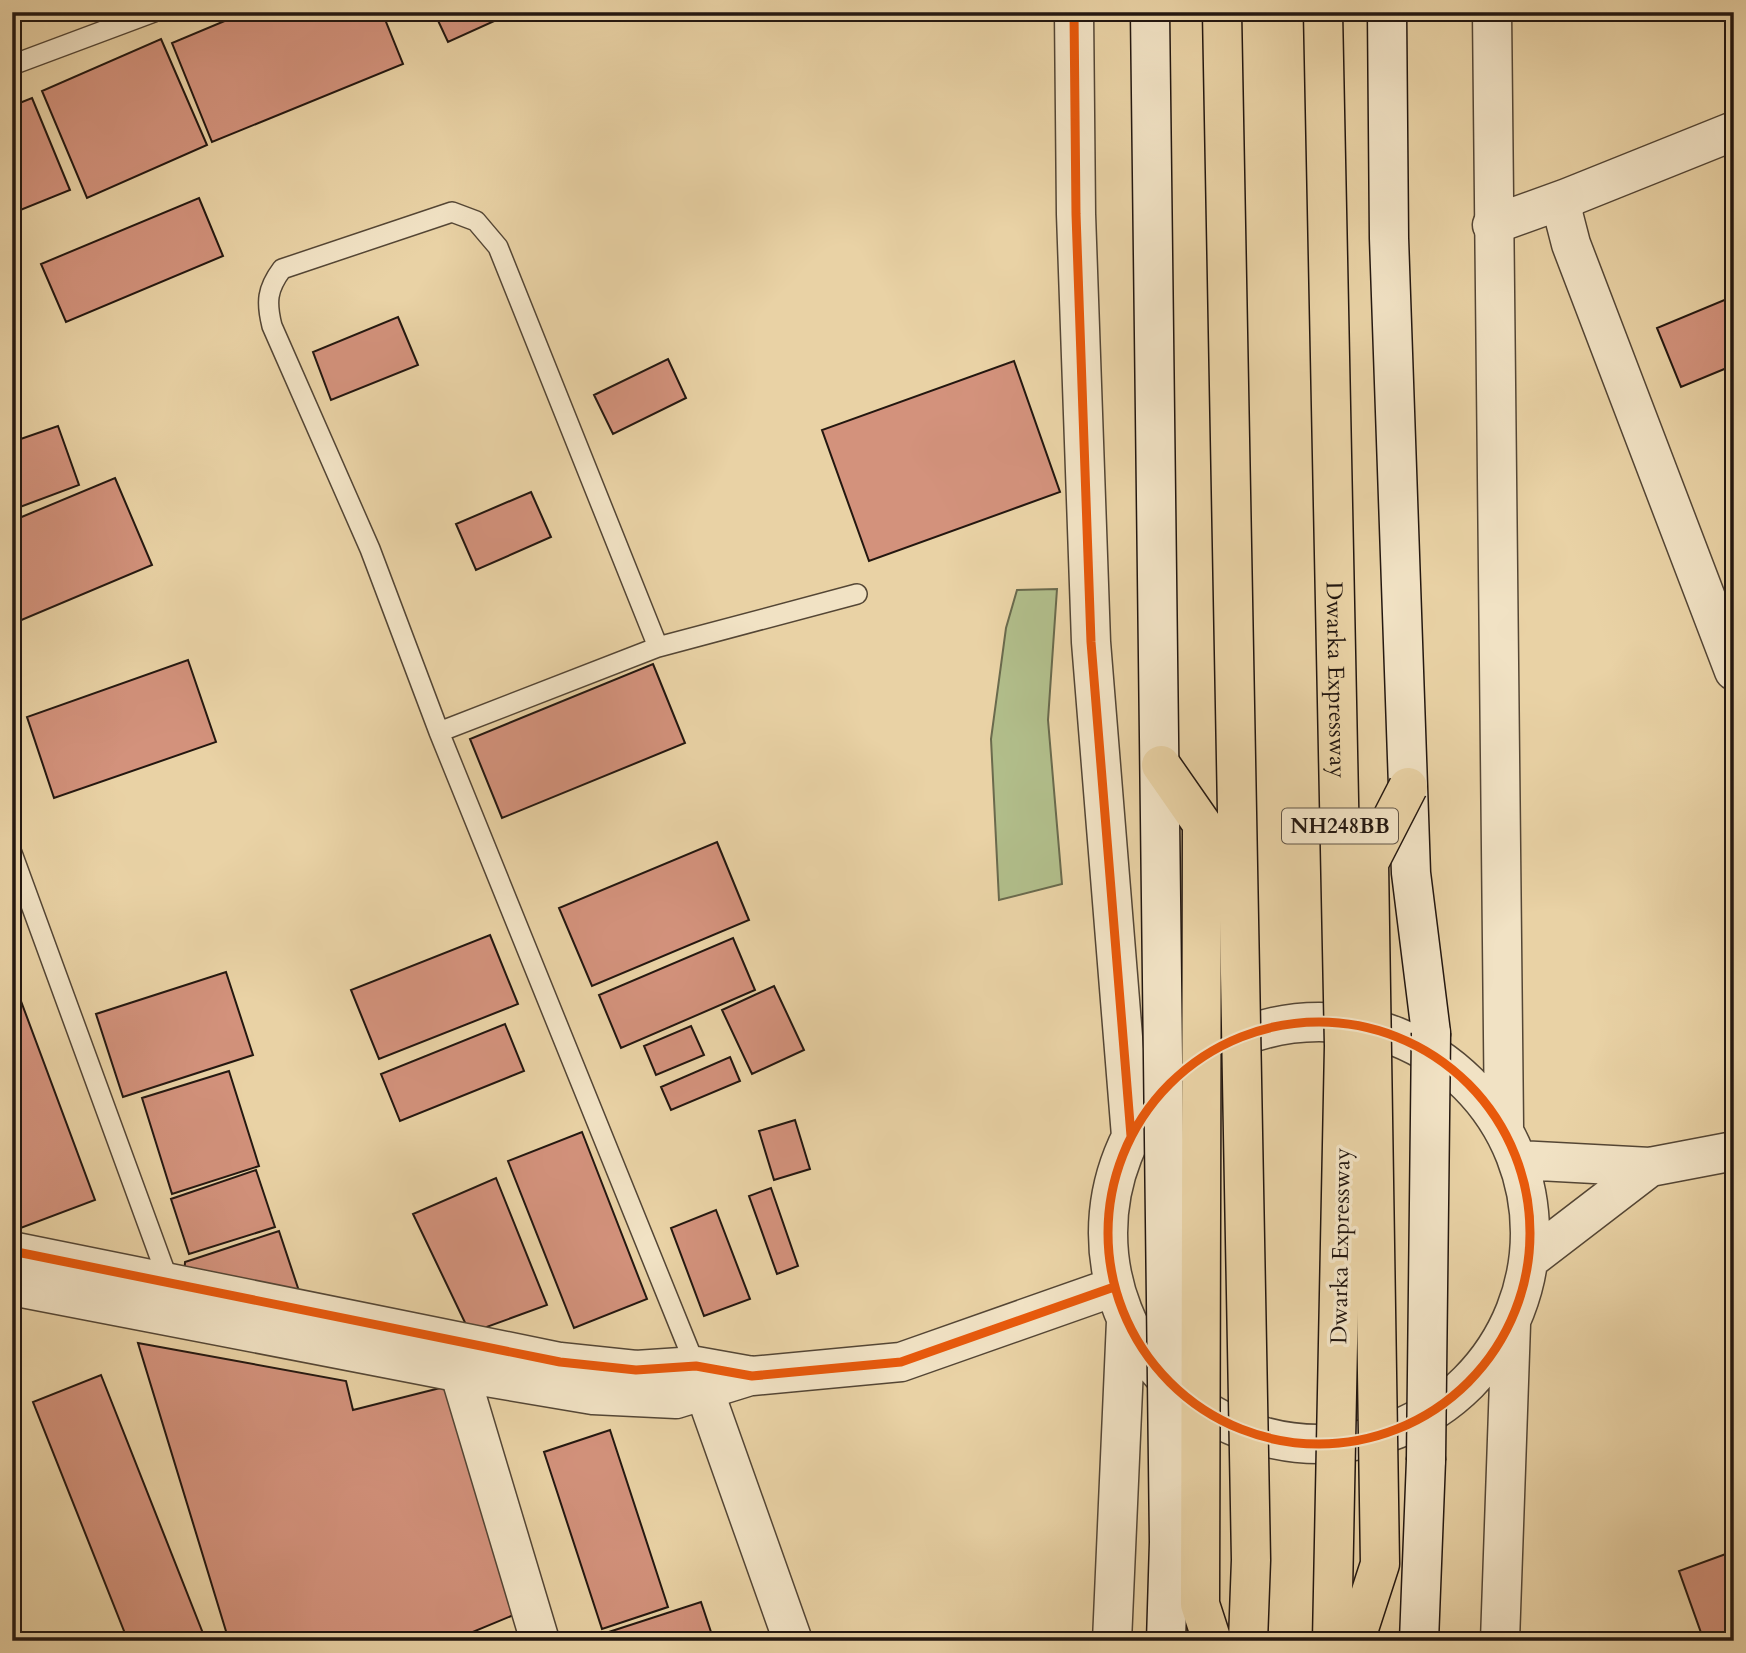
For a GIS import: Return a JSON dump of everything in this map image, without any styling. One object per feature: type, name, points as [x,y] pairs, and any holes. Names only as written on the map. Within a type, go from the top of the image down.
[{"type":"highway","points":[[1222,12],[1251,1560],[1248,1641]]},
{"type":"highway","name":"Dwarka Expressway","points":[[1322,12],[1344,1046],[1332,1641]]},
{"type":"highway","points":[[1161,765],[1202,824],[1200,1604],[1212,1641]]},
{"type":"highway","points":[[1355,1641],[1380,1564],[1369,863],[1408,787]]},
{"type":"street","points":[[1074,12],[1076,214],[1091,642],[1131,1136]]},
{"type":"street","points":[[1150,12],[1169,1542],[1166,1641]]},
{"type":"street","points":[[1387,12],[1389,238],[1411,873],[1431,1033],[1426,1460],[1419,1641]]},
{"type":"street","points":[[1492,12],[1492,225],[1511,1144],[1530,1209],[1530,1259],[1511,1324],[1500,1641]]},
{"type":"street","points":[[1492,225],[1734,131]]},
{"type":"street","points":[[1567,198],[1563,213],[1571,244],[1734,671]]},
{"type":"street","points":[[1112,1641],[1120,1304],[1108,1249],[1109,1210],[1116,1172],[1131,1136],[1170,1084],[1222,1045],[1283,1024],[1348,1023],[1410,1041],[1464,1077],[1511,1144],[1650,1167],[1734,1151]]},
{"type":"street","points":[[1530,1259],[1650,1167]]},
{"type":"street","points":[[12,1251],[169,1283],[593,1395],[676,1399],[700,1380],[901,1362],[1120,1304]]},
{"type":"street","points":[[12,1286],[183,1319],[453,1356]]},
{"type":"street","points":[[1120,1304],[1164,1378],[1218,1420],[1283,1442],[1351,1443],[1416,1422],[1471,1380],[1511,1324]]},
{"type":"street","points":[[453,1356],[540,1641]]},
{"type":"street","points":[[700,1380],[793,1641]]},
{"type":"lane","points":[[12,65],[154,12]]},
{"type":"lane","points":[[658,647],[498,247],[476,221],[452,212],[282,269],[271,283],[266,301],[272,326],[370,549],[439,732],[700,1380]]},
{"type":"lane","points":[[439,732],[658,647],[857,594]]},
{"type":"lane","points":[[12,853],[183,1319]]},
{"type":"green space","points":[[1057,589],[1048,720],[1062,884],[999,900],[991,739],[1006,628],[1017,590]]},
{"type":"building","points":[[246,12],[382,12],[403,64],[212,142],[172,43]]},
{"type":"building","points":[[434,12],[514,12],[448,42]]},
{"type":"building","points":[[161,39],[207,145],[87,198],[42,91]]},
{"type":"building","points":[[32,98],[70,190],[18,211],[12,197],[12,106]]},
{"type":"building","points":[[199,198],[223,256],[66,322],[41,264]]},
{"type":"building","points":[[1734,296],[1734,365],[1681,387],[1657,328]]},
{"type":"building","points":[[398,317],[418,365],[331,400],[313,352]]},
{"type":"building","points":[[668,359],[686,398],[613,434],[594,395]]},
{"type":"building","points":[[1014,361],[1060,492],[869,561],[822,430]]},
{"type":"building","points":[[58,426],[79,485],[12,510],[12,442]]},
{"type":"building","points":[[115,478],[152,565],[12,624],[12,521]]},
{"type":"building","points":[[531,492],[551,537],[476,570],[456,524]]},
{"type":"building","points":[[188,660],[216,742],[54,798],[27,717]]},
{"type":"building","points":[[653,664],[685,743],[502,818],[470,739]]},
{"type":"building","points":[[717,842],[749,920],[592,986],[559,908]]},
{"type":"building","points":[[490,935],[518,1004],[379,1059],[351,990]]},
{"type":"building","points":[[733,938],[755,990],[621,1048],[599,995]]},
{"type":"building","points":[[226,972],[253,1055],[123,1097],[96,1014]]},
{"type":"building","points":[[12,977],[95,1200],[18,1229],[12,1214]]},
{"type":"building","points":[[774,986],[804,1050],[752,1074],[722,1010]]},
{"type":"building","points":[[505,1024],[524,1071],[400,1121],[381,1074]]},
{"type":"building","points":[[691,1026],[704,1055],[656,1075],[644,1046]]},
{"type":"building","points":[[730,1057],[740,1081],[671,1110],[661,1087]]},
{"type":"building","points":[[229,1071],[259,1166],[172,1194],[142,1098]]},
{"type":"building","points":[[795,1120],[810,1169],[774,1180],[759,1131]]},
{"type":"building","points":[[582,1132],[647,1299],[574,1328],[508,1161]]},
{"type":"building","points":[[256,1170],[275,1227],[189,1254],[171,1199]]},
{"type":"building","points":[[496,1178],[547,1305],[470,1333],[413,1214]]},
{"type":"building","points":[[771,1188],[798,1266],[777,1274],[749,1196]]},
{"type":"building","points":[[716,1210],[750,1299],[704,1316],[671,1228]]},
{"type":"building","points":[[279,1231],[299,1291],[184,1280],[185,1262]]},
{"type":"building","points":[[138,1343],[346,1381],[353,1410],[452,1385],[516,1614],[451,1641],[229,1641]]},
{"type":"building","points":[[101,1375],[206,1641],[128,1641],[33,1402]]},
{"type":"building","points":[[610,1430],[668,1607],[602,1629],[544,1452]]},
{"type":"building","points":[[1734,1551],[1734,1641],[1704,1641],[1679,1571]]},
{"type":"building","points":[[701,1602],[714,1641],[581,1641]]},
{"type":"cycle path","points":[[1074,12],[1076,214],[1091,642],[1131,1136]]},
{"type":"cycle path","points":[[1319,1022],[1360,1026],[1400,1038],[1436,1058],[1468,1084],[1494,1116],[1514,1152],[1526,1192],[1530,1233],[1526,1274],[1514,1314],[1494,1350],[1468,1382],[1436,1408],[1400,1428],[1360,1440],[1319,1444],[1278,1440],[1238,1428],[1202,1408],[1170,1382],[1144,1350],[1124,1314],[1112,1274],[1108,1233],[1112,1192],[1124,1152],[1144,1116],[1170,1084],[1202,1058],[1238,1038],[1278,1026],[1319,1022]]},
{"type":"cycle path","points":[[12,1251],[560,1362],[636,1370],[696,1366],[752,1376],[901,1362],[1114,1287]]}]
